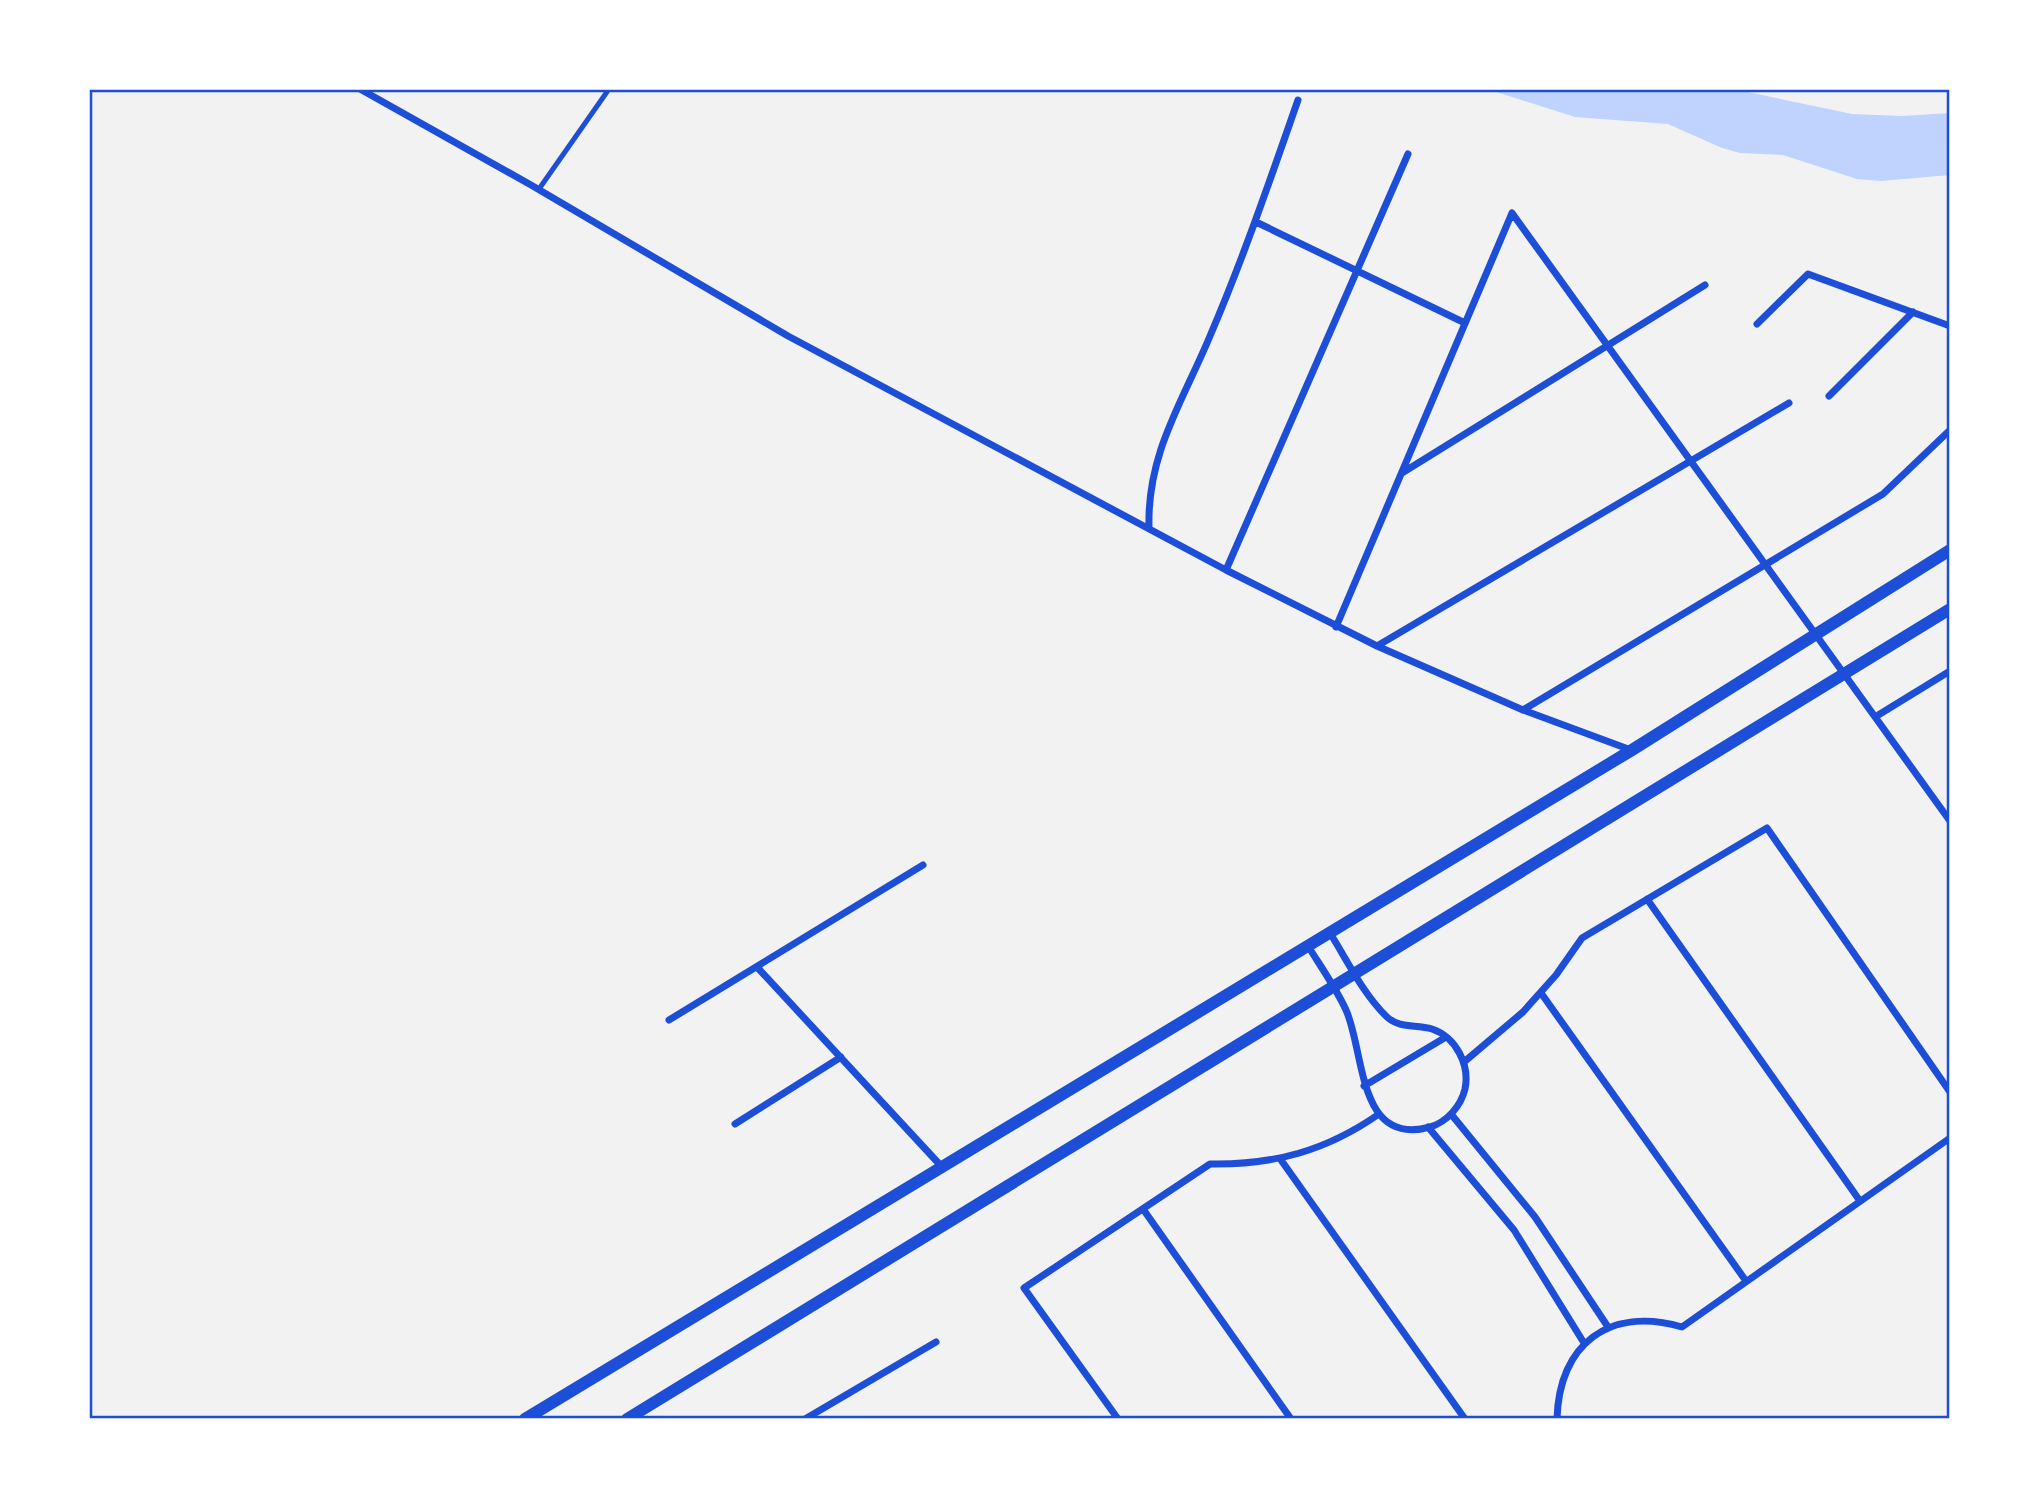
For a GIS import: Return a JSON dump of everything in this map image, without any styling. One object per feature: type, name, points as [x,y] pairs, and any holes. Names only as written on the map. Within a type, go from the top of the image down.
[{"type":"street","points":[[360,89],[539,189],[788,336],[1226,570],[1377,646],[1523,710],[1632,750]]},
{"type":"street","points":[[1149,527],[1148,502],[1158,450],[1210,337],[1256,222],[1298,100]]},
{"type":"street","points":[[1226,570],[1408,154]]},
{"type":"street","points":[[1336,627],[1512,213],[1950,821]]},
{"type":"street","points":[[1256,222],[1465,323]]},
{"type":"street","points":[[1757,324],[1808,274],[1950,326]]},
{"type":"street","points":[[1401,474],[1705,285]]},
{"type":"street","points":[[1829,397],[1913,312]]},
{"type":"street","points":[[1377,646],[1789,403]]},
{"type":"street","points":[[1523,710],[1884,494],[1950,430]]},
{"type":"street","points":[[525,1419],[1632,750],[1814,633],[1950,550]]},
{"type":"street","points":[[627,1419],[1950,609]]},
{"type":"street","points":[[1875,717],[1950,671]]},
{"type":"street","points":[[1464,1062],[1505,1030],[1541,993],[1582,938],[1767,828],[1950,1091]]},
{"type":"street","points":[[669,1020],[923,865]]},
{"type":"street","points":[[1647,899],[1860,1201]]},
{"type":"street","points":[[1308,946],[1332,986],[1355,1034],[1364,1086],[1379,1114],[1402,1127],[1428,1127],[1451,1114],[1465,1090],[1464,1062],[1446,1037],[1422,1027],[1398,1024],[1388,1018],[1330,933]]},
{"type":"street","points":[[757,967],[942,1167]]},
{"type":"street","points":[[1541,993],[1746,1282]]},
{"type":"street","points":[[1364,1086],[1446,1037]]},
{"type":"street","points":[[735,1124],[841,1057]]},
{"type":"street","points":[[1118,1419],[1024,1288],[1210,1164],[1245,1165],[1281,1160],[1332,1143],[1379,1114]]},
{"type":"street","points":[[1451,1114],[1535,1217],[1608,1327]]},
{"type":"street","points":[[1428,1127],[1514,1230],[1584,1343]]},
{"type":"street","points":[[1557,1419],[1557,1392],[1567,1365],[1584,1343],[1608,1327],[1632,1320],[1658,1320],[1682,1327],[1950,1138]]},
{"type":"street","points":[[1281,1160],[1465,1419]]},
{"type":"street","points":[[1143,1209],[1291,1419]]},
{"type":"street","points":[[805,1419],[936,1342]]},
{"type":"lane","points":[[539,189],[609,89]]},
{"type":"water","points":[[1487,89],[1733,89],[1852,114],[1902,116],[1950,113],[1950,175],[1881,181],[1857,179],[1783,155],[1740,153],[1722,148],[1668,124],[1575,117]]}]
